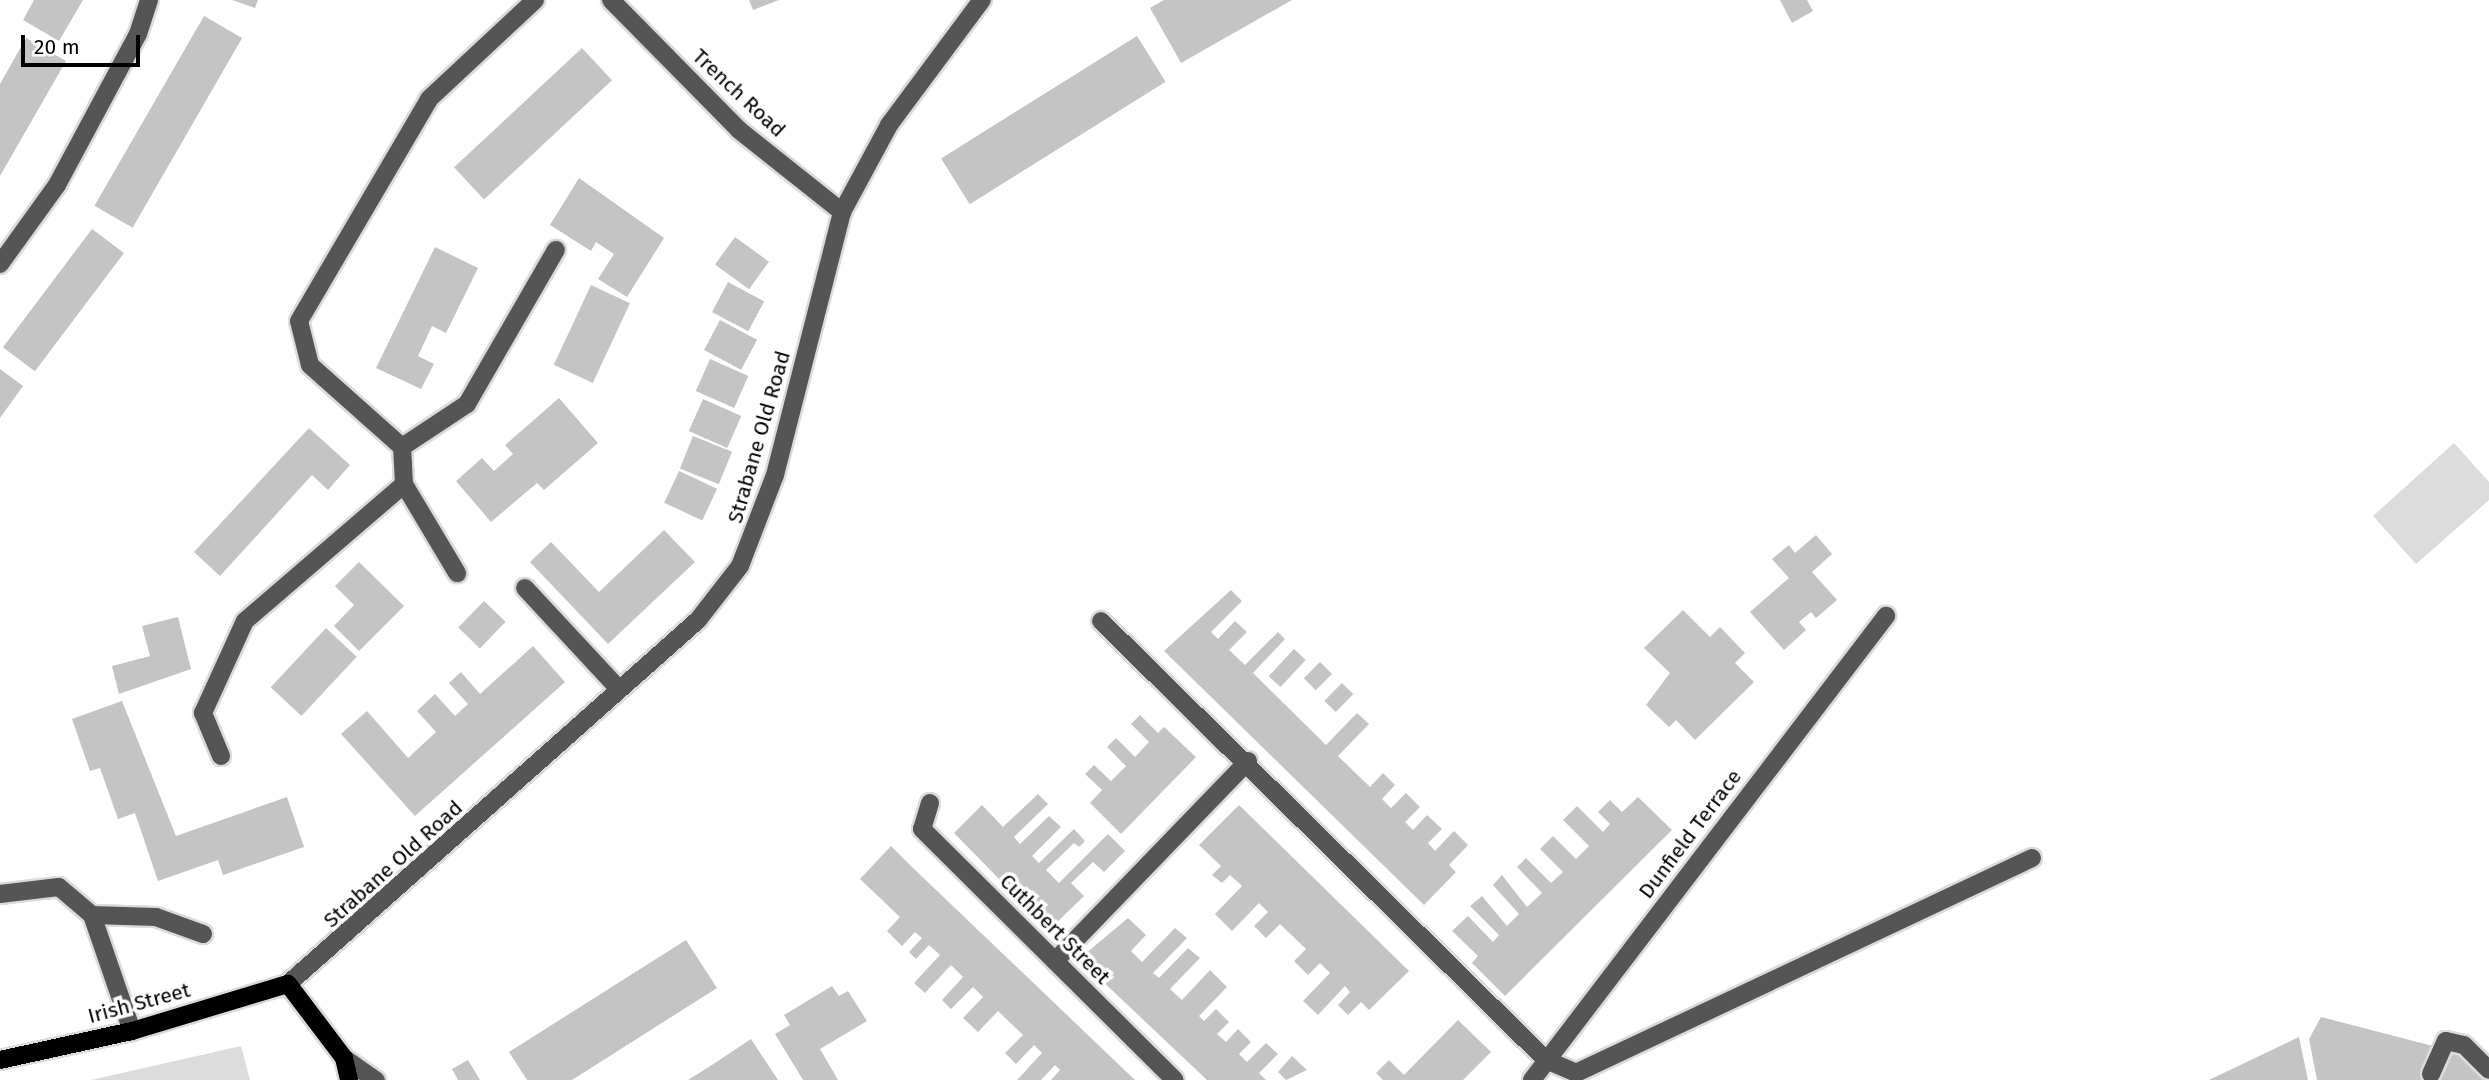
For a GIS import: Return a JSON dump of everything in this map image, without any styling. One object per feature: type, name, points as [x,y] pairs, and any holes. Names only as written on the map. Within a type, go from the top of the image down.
[{"type":"main road","name":"Irish Street","points":[[0,1060],[132,1031],[288,984]]},
{"type":"main road","points":[[288,984],[344,1058],[349,1080]]},
{"type":"street","points":[[0,264],[57,185],[138,34],[149,0]]},
{"type":"street","points":[[457,573],[404,484],[402,447],[310,365],[299,321],[429,99],[535,0]]},
{"type":"street","name":"Trench Road","points":[[611,0],[739,130],[842,212]]},
{"type":"street","name":"Strabane Old Road","points":[[288,984],[698,620],[740,566],[775,475],[842,212],[889,125],[982,0]]},
{"type":"street","points":[[402,447],[467,404],[556,250]]},
{"type":"street","points":[[221,756],[203,713],[245,621],[404,484]]},
{"type":"street","points":[[525,588],[619,689]]},
{"type":"street","name":"Dunfield Terrace","points":[[1532,1080],[1886,616]]},
{"type":"street","points":[[1101,621],[1248,761],[1546,1060],[1576,1073],[2032,858]]},
{"type":"street","points":[[1055,961],[1248,761]]},
{"type":"street","name":"Cuthbert Street","points":[[930,803],[922,830],[1175,1080]]},
{"type":"street","points":[[0,894],[59,887],[92,915],[132,1031]]},
{"type":"street","points":[[92,915],[156,917],[203,933]]},
{"type":"street","points":[[2431,1074],[2446,1041],[2464,1045],[2489,1070]]},
{"type":"street","points":[[344,1058],[376,1080]]},
{"type":"shaded area","points":[[2454,443],[2489,482],[2489,500],[2416,564],[2373,516]]},
{"type":"shaded area","points":[[241,1046],[250,1080],[91,1080]]},
{"type":"building","points":[[34,0],[83,0],[59,41],[23,20]]},
{"type":"building","points":[[232,0],[258,0],[255,8]]},
{"type":"building","points":[[749,0],[779,0],[753,10]]},
{"type":"building","points":[[1164,0],[1292,0],[1181,63],[1150,8]]},
{"type":"building","points":[[1780,0],[1807,0],[1813,11],[1792,23]]},
{"type":"building","points":[[204,16],[242,38],[133,228],[95,206]]},
{"type":"building","points":[[1137,36],[1166,82],[970,204],[941,158]]},
{"type":"building","points":[[26,38],[66,61],[0,176],[0,84]]},
{"type":"building","points":[[582,48],[612,80],[484,200],[454,167]]},
{"type":"building","points":[[579,178],[664,238],[627,297],[598,279],[614,254],[596,242],[591,251],[550,225]]},
{"type":"building","points":[[92,229],[124,253],[35,371],[3,347]]},
{"type":"building","points":[[735,237],[769,262],[749,289],[715,265]]},
{"type":"building","points":[[435,247],[478,268],[446,333],[432,326],[418,356],[434,364],[421,389],[376,368]]},
{"type":"building","points":[[728,282],[764,301],[748,331],[712,312]]},
{"type":"building","points":[[591,285],[630,303],[593,383],[554,365]]},
{"type":"building","points":[[720,320],[757,340],[741,370],[704,350]]},
{"type":"building","points":[[710,359],[748,376],[734,408],[696,391]]},
{"type":"building","points":[[0,369],[23,386],[0,418]]},
{"type":"building","points":[[559,398],[598,443],[544,490],[537,483],[491,522],[456,481],[482,458],[494,471],[513,454],[505,445]]},
{"type":"building","points":[[703,399],[741,416],[727,448],[689,431]]},
{"type":"building","points":[[309,428],[350,465],[328,490],[312,475],[220,576],[194,552]]},
{"type":"building","points":[[693,436],[732,452],[719,484],[680,468]]},
{"type":"building","points":[[679,471],[717,489],[702,520],[664,503]]},
{"type":"building","points":[[664,530],[695,562],[608,644],[530,562],[551,542],[599,592]]},
{"type":"building","points":[[1816,535],[1832,554],[1812,572],[1837,600],[1816,618],[1811,612],[1799,622],[1806,630],[1784,650],[1750,612],[1789,578],[1772,559],[1789,545],[1795,553]]},
{"type":"building","points":[[359,562],[404,606],[359,651],[334,626],[354,605],[335,586]]},
{"type":"building","points":[[1231,590],[1242,601],[1211,632],[1218,639],[1235,621],[1247,632],[1229,650],[1245,665],[1278,632],[1285,639],[1253,673],[1326,745],[1357,713],[1369,724],[1338,756],[1370,787],[1383,773],[1395,785],[1382,799],[1391,808],[1406,793],[1420,807],[1405,822],[1413,830],[1427,815],[1442,829],[1428,843],[1435,851],[1454,831],[1468,845],[1449,865],[1456,872],[1424,905],[1164,651]]},
{"type":"building","points":[[484,601],[506,622],[480,648],[458,628]]},
{"type":"building","points":[[1683,610],[1710,637],[1720,627],[1745,653],[1735,663],[1754,682],[1695,740],[1676,720],[1669,727],[1646,705],[1670,673],[1644,648]]},
{"type":"building","points":[[178,617],[191,669],[119,694],[112,666],[150,656],[142,626]]},
{"type":"building","points":[[326,628],[357,657],[301,716],[271,687]]},
{"type":"building","points":[[533,646],[565,682],[415,816],[341,734],[367,711],[408,758],[436,732],[417,711],[435,694],[455,716],[468,704],[449,683],[461,672],[480,694]]},
{"type":"building","points":[[1294,649],[1306,660],[1280,687],[1269,676]]},
{"type":"building","points":[[1320,662],[1332,674],[1316,690],[1304,678]]},
{"type":"building","points":[[1342,683],[1353,694],[1336,712],[1324,701]]},
{"type":"building","points":[[122,701],[176,836],[287,797],[304,847],[223,875],[218,860],[158,881],[135,813],[118,819],[100,768],[90,771],[72,719]]},
{"type":"building","points":[[1140,715],[1158,733],[1164,727],[1196,757],[1121,834],[1090,803],[1102,790],[1085,774],[1094,765],[1111,781],[1126,766],[1107,747],[1116,738],[1135,757],[1149,742],[1131,724]]},
{"type":"building","points":[[1038,794],[1048,804],[1014,837],[1020,844],[1049,816],[1061,827],[1032,856],[1039,863],[1074,829],[1085,841],[1079,847],[1074,843],[1046,870],[1059,883],[1108,834],[1125,851],[1104,872],[1093,862],[1071,883],[1084,896],[1049,930],[954,833],[982,805],[1003,827]]},
{"type":"building","points":[[1638,797],[1672,830],[1505,996],[1472,963],[1478,956],[1452,931],[1468,916],[1493,942],[1499,935],[1470,906],[1482,896],[1507,926],[1519,914],[1493,885],[1502,875],[1527,907],[1542,893],[1517,867],[1526,858],[1551,883],[1563,872],[1540,849],[1553,836],[1576,859],[1589,846],[1563,820],[1577,806],[1603,832],[1610,824],[1598,812],[1610,800],[1622,812]]},
{"type":"building","points":[[1239,805],[1409,971],[1369,1010],[1361,1002],[1348,1015],[1338,1005],[1350,992],[1345,986],[1318,1015],[1303,1001],[1330,973],[1320,963],[1308,975],[1294,961],[1306,949],[1280,924],[1266,938],[1254,926],[1268,912],[1259,903],[1232,931],[1215,914],[1242,886],[1230,875],[1222,883],[1212,875],[1221,866],[1199,845]]},
{"type":"building","points":[[891,846],[1135,1080],[1051,1080],[1060,1070],[1055,1065],[1041,1080],[1017,1080],[1042,1053],[1034,1045],[1016,1064],[1005,1053],[1023,1035],[998,1011],[978,1032],[963,1018],[983,997],[973,987],[951,1009],[942,1000],[963,977],[951,965],[925,993],[914,983],[940,955],[929,945],[916,959],[909,952],[922,938],[915,932],[902,946],[887,931],[900,917],[860,879]]},
{"type":"building","points":[[1128,918],[1146,935],[1131,951],[1142,962],[1175,928],[1187,938],[1153,973],[1159,978],[1188,948],[1200,958],[1170,989],[1182,1000],[1210,970],[1227,987],[1199,1016],[1204,1021],[1216,1009],[1229,1022],[1217,1034],[1226,1042],[1238,1029],[1251,1042],[1239,1054],[1247,1062],[1266,1043],[1278,1054],[1259,1073],[1266,1080],[1207,1080],[1079,959]]},
{"type":"building","points":[[686,940],[717,988],[572,1080],[527,1080],[509,1052]]},
{"type":"building","points":[[832,986],[839,996],[848,991],[867,1021],[820,1049],[838,1080],[803,1080],[775,1034],[790,1025],[784,1015]]},
{"type":"building","points":[[2321,1017],[2433,1046],[2441,1033],[2466,1039],[2489,1061],[2489,1080],[2317,1080],[2309,1039]]},
{"type":"building","points":[[1458,1020],[1491,1052],[1463,1080],[1383,1080],[1376,1073],[1389,1060],[1404,1075]]},
{"type":"building","points":[[2299,1037],[2308,1080],[2209,1080]]},
{"type":"building","points":[[751,1039],[778,1080],[688,1080],[715,1063]]},
{"type":"building","points":[[1292,1056],[1307,1070],[1286,1080],[1278,1072]]},
{"type":"building","points":[[468,1060],[480,1080],[458,1080],[452,1069]]}]
